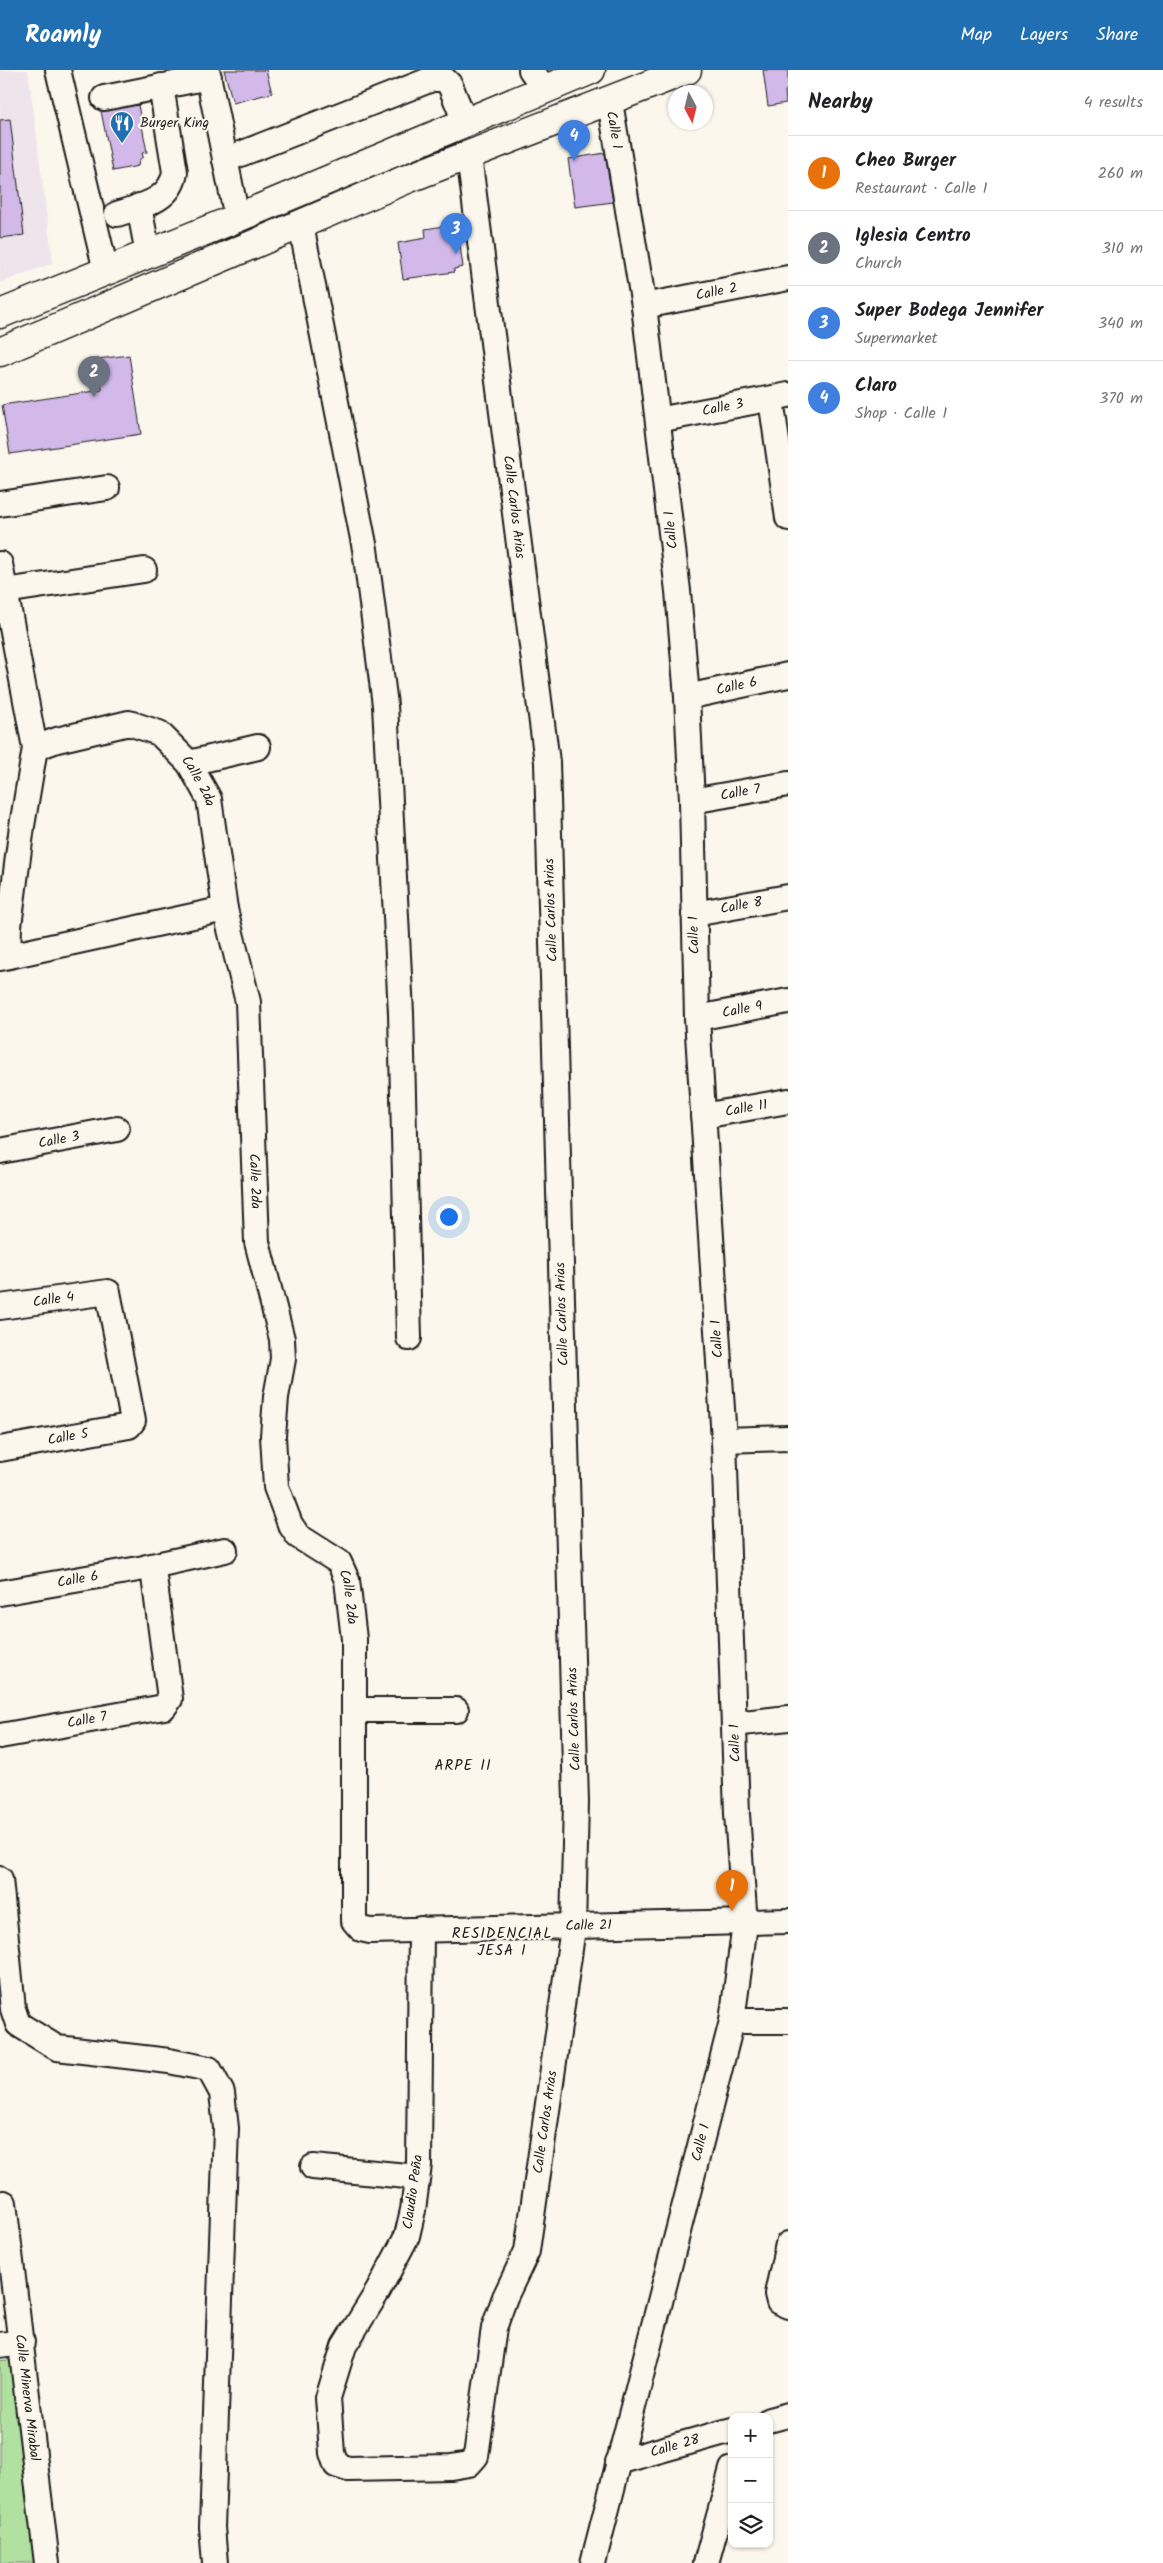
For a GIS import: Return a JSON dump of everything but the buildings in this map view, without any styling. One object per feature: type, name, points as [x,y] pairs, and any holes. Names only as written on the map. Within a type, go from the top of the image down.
[{"type":"main road","points":[[0,314],[237,218],[465,122],[538,79],[591,70]]},
{"type":"main road","points":[[0,352],[407,179],[610,102],[687,70]]},
{"type":"street","points":[[58,70],[106,271]]},
{"type":"street","points":[[104,98],[208,74],[237,218]]},
{"type":"street","points":[[225,160],[432,79],[444,78],[450,85],[465,122]]},
{"type":"street","points":[[148,254],[128,210],[160,198],[169,190],[174,182],[175,172],[161,86]]},
{"type":"street","name":"Calle 1","points":[[593,2563],[732,2022],[745,1924],[737,1814],[724,1440],[697,1018],[692,801],[687,697],[678,590],[644,306],[610,102]]},
{"type":"street","name":"Calle Carlos Arias","points":[[336,2465],[348,2469],[451,2467],[469,2464],[476,2456],[494,2328],[505,2297],[527,2251],[572,1928],[576,1802],[547,762],[468,156]]},
{"type":"street","points":[[301,225],[366,549],[385,705],[401,1022],[409,1338]]},
{"type":"street","name":"Calle 2","points":[[644,306],[788,278]]},
{"type":"street","points":[[779,397],[788,518]]},
{"type":"street","name":"Calle 3","points":[[658,420],[779,397]]},
{"type":"street","points":[[0,504],[107,488]]},
{"type":"street","points":[[0,564],[35,748],[4,956],[226,909]]},
{"type":"street","points":[[5,591],[144,570]]},
{"type":"street","name":"Calle 6","points":[[687,697],[788,675]]},
{"type":"street","name":"Calle 2da","points":[[35,748],[57,740],[129,723],[159,733],[189,763],[209,800],[226,909],[248,1002],[258,1242],[282,1339],[284,1359],[276,1397],[273,1436],[276,1487],[290,1524],[298,1536],[339,1562],[347,1580],[354,1639],[354,1921],[361,1929]]},
{"type":"street","points":[[189,763],[258,747]]},
{"type":"street","name":"Calle 7","points":[[692,801],[788,784]]},
{"type":"street","name":"Calle 8","points":[[694,914],[788,897]]},
{"type":"street","name":"Calle 9","points":[[697,1018],[788,1001]]},
{"type":"street","name":"Calle 11","points":[[703,1116],[788,1101]]},
{"type":"street","name":"Calle 3","points":[[0,1151],[117,1129]]},
{"type":"street","name":"Calle 4","points":[[0,1307],[106,1292],[109,1294],[133,1421]]},
{"type":"street","name":"Calle 5","points":[[0,1449],[129,1426],[133,1421]]},
{"type":"street","points":[[724,1440],[788,1438]]},
{"type":"street","name":"Calle 6","points":[[0,1593],[150,1568],[225,1550]]},
{"type":"street","name":"Calle 7","points":[[0,1736],[164,1707],[170,1699],[150,1568]]},
{"type":"street","points":[[354,1710],[456,1710]]},
{"type":"street","points":[[734,1724],[788,1718]]},
{"type":"street","points":[[0,1879],[13,2009],[18,2024],[57,2048],[169,2061],[208,2069],[222,2093],[226,2128],[212,2527],[215,2563]]},
{"type":"street","name":"Calle 21","points":[[361,1929],[370,1931],[572,1928],[745,1924],[788,1921]]},
{"type":"street","name":"Claudio Peña","points":[[336,2465],[332,2453],[328,2398],[344,2346],[378,2291],[407,2236],[413,2210],[417,2177],[421,1929]]},
{"type":"street","points":[[732,2022],[788,2021]]},
{"type":"street","points":[[313,2167],[417,2177]]},
{"type":"street","name":"Calle Minerva Mirabal","points":[[4,2203],[11,2344],[47,2563]]},
{"type":"street","points":[[782,2300],[788,2244]]},
{"type":"street","points":[[773,2419],[788,2415]]},
{"type":"street","name":"Calle 28","points":[[618,2462],[728,2431]]},
{"type":"street","points":[[706,2563],[728,2483]]},
{"type":"shaded area","points":[[0,70],[28,70],[53,263],[0,283]]},
{"type":"green space","points":[[22,2358],[41,2563],[0,2563],[0,2361]]},
{"type":"place","name":"Burger King","points":[[122,144]]},
{"type":"place","name":"Claro","points":[[574,161]]},
{"type":"place","name":"Super Bodega Jennifer","points":[[456,254]]},
{"type":"place","name":"Iglesia Centro","points":[[94,397]]},
{"type":"place","name":"Cheo Burger","points":[[732,1911]]},
{"type":"district","name":"ARPE II","points":[[463,1766]]},
{"type":"district","name":"RESIDENCIAL JESA I","points":[[502,1942]]}]
